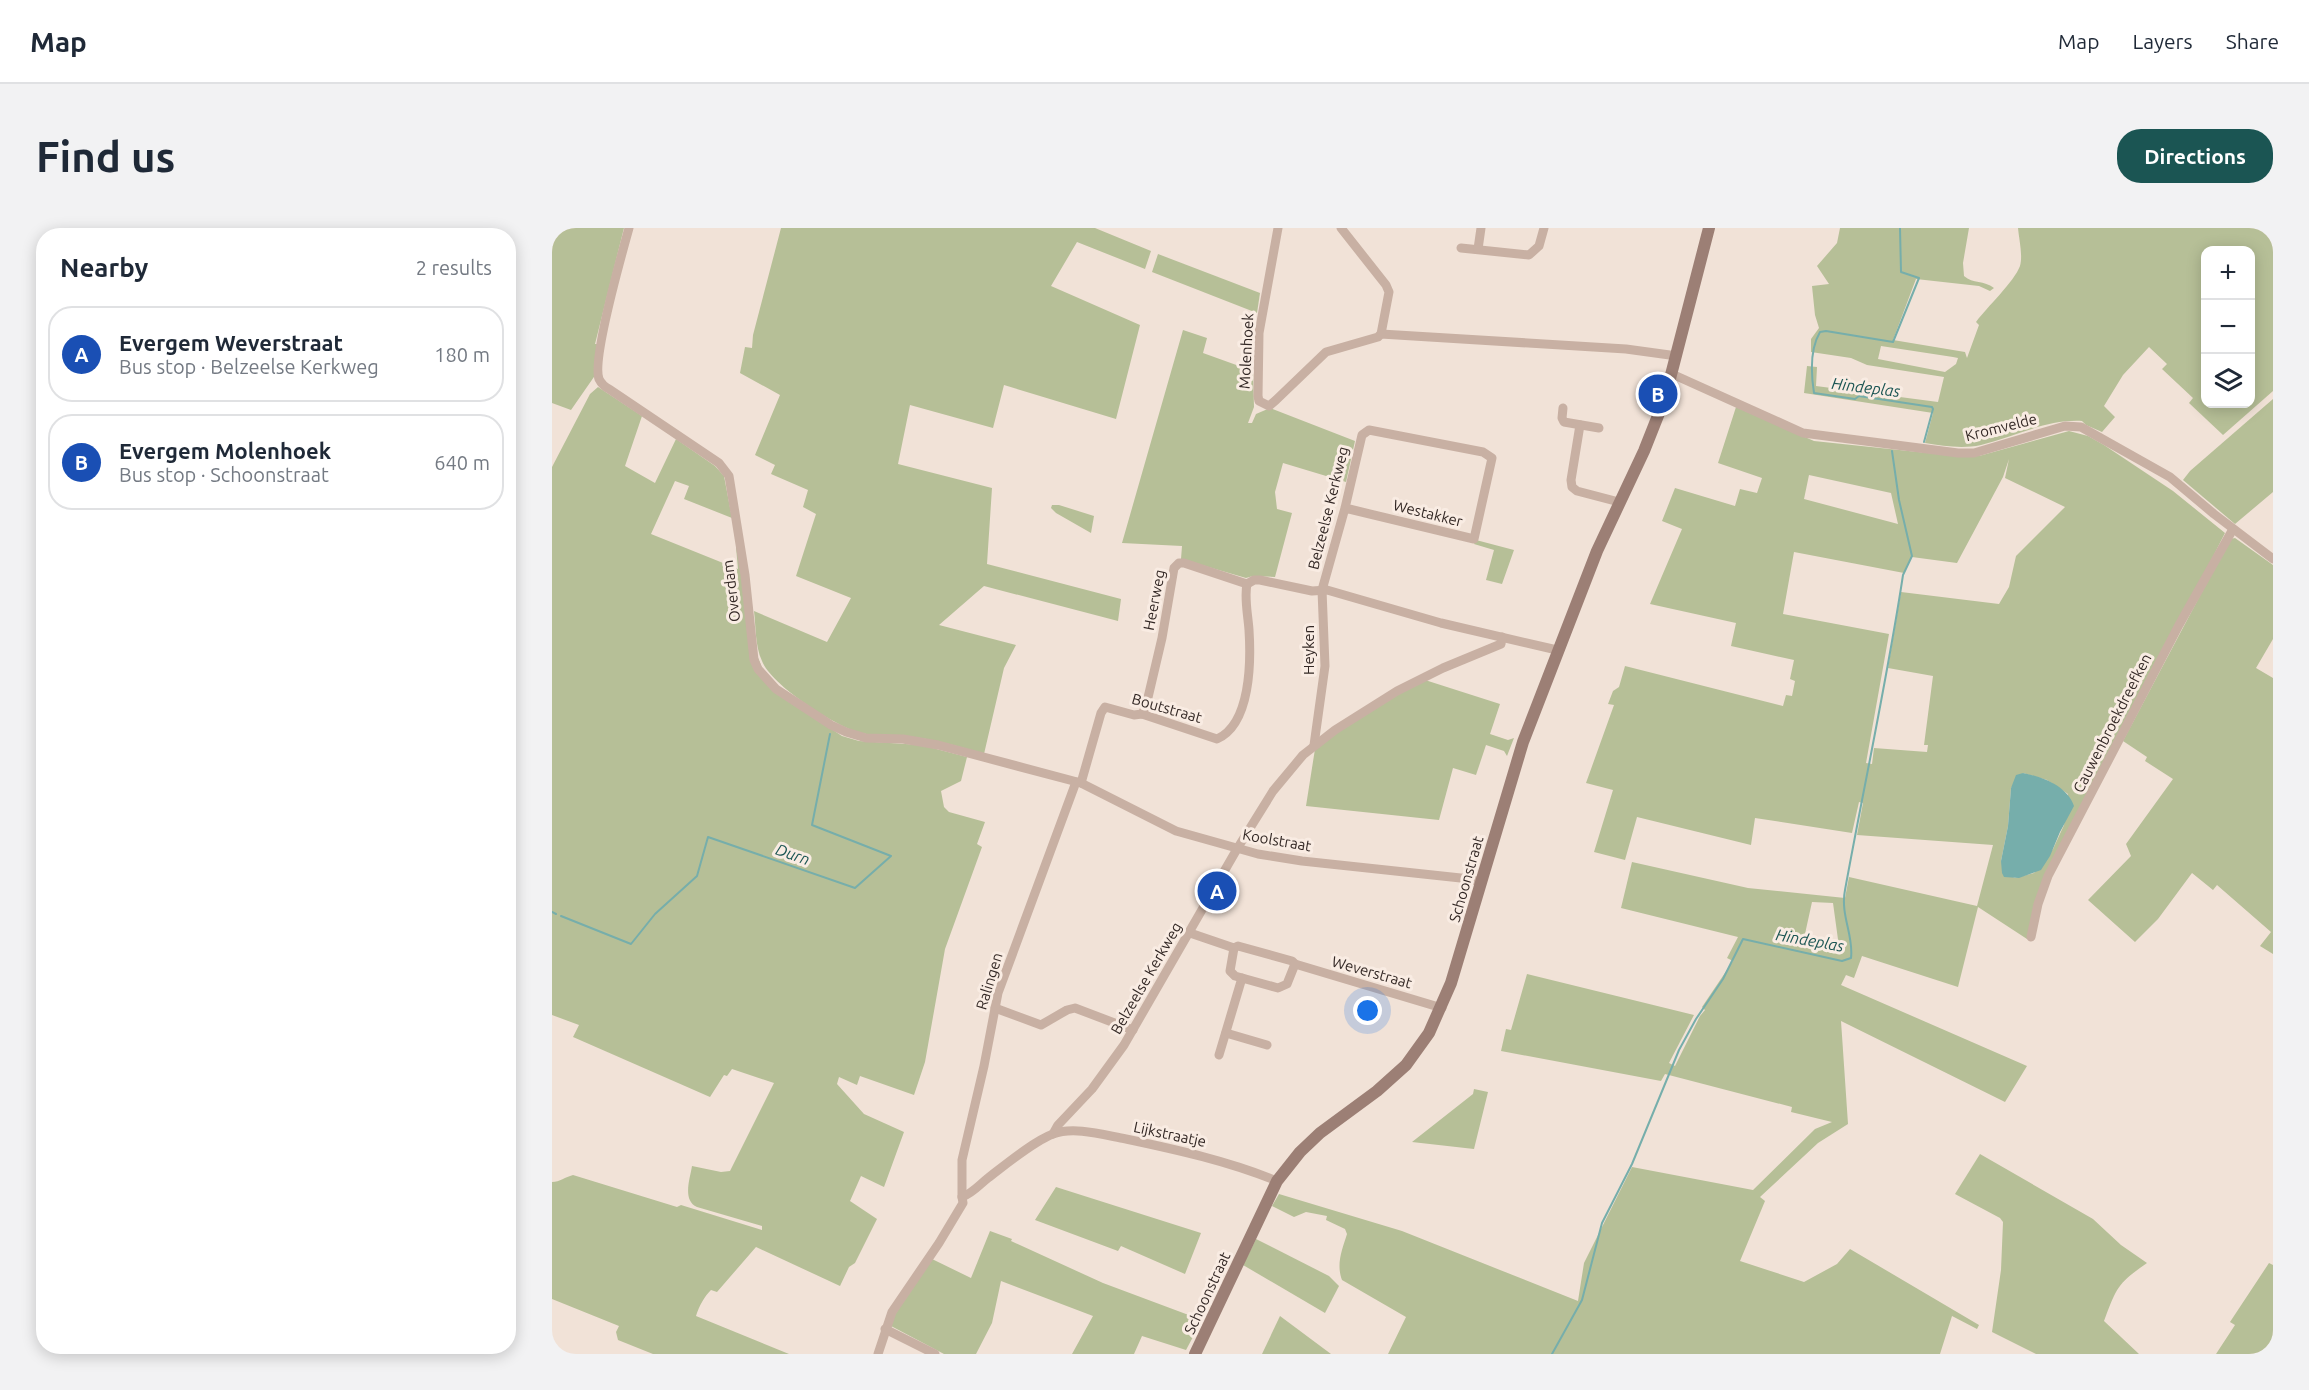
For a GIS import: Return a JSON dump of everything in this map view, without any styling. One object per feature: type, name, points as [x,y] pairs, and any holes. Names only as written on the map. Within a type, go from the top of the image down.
[{"type":"street","name":"Overdam","points":[[628,228],[607,316],[598,369],[599,379],[609,389],[719,463],[729,476],[745,576],[754,660],[758,669],[776,688],[831,725],[846,732],[866,738],[903,739],[938,745],[1079,782]]},
{"type":"street","name":"Molenhoek","points":[[1278,228],[1259,333],[1259,401],[1269,406],[1326,352],[1378,337],[1381,334],[1626,349],[1677,356]]},
{"type":"street","points":[[1341,228],[1389,292],[1381,334]]},
{"type":"street","points":[[1478,249],[1481,228]]},
{"type":"street","points":[[1461,248],[1529,255],[1539,246],[1544,228]]},
{"type":"street","name":"Schoonstraat","points":[[1195,1354],[1277,1181],[1300,1152],[1320,1133],[1396,1075],[1422,1043],[1442,1008],[1516,760],[1597,551],[1652,433],[1672,374],[1709,228]]},
{"type":"street","name":"Kromvelde","points":[[1672,374],[1794,429],[1819,436],[1974,453],[2065,426],[2081,427],[2170,477],[2273,559]]},
{"type":"street","points":[[1563,408],[1563,420],[1599,428]]},
{"type":"street","points":[[1580,425],[1571,480],[1572,487],[1577,491],[1619,502]]},
{"type":"street","name":"Westakker","points":[[1345,508],[1464,538],[1475,537],[1493,461],[1491,455],[1369,430]]},
{"type":"street","name":"Belzeelse Kerkweg","points":[[1369,430],[1362,435],[1322,590],[1502,638],[1557,650]]},
{"type":"street","name":"Cauwenbroekdreefken","points":[[2031,937],[2038,904],[2048,876],[2179,625],[2233,529]]},
{"type":"street","name":"Heerweg","points":[[1142,714],[1146,706],[1162,638],[1174,568],[1179,563],[1185,563],[1247,584]]},
{"type":"street","points":[[1247,584],[1254,579],[1312,591],[1322,590]]},
{"type":"street","name":"Boutstraat","points":[[1079,782],[1103,708],[1111,707],[1134,715],[1142,714],[1212,738],[1217,739],[1224,735],[1242,711],[1250,662],[1247,584]]},
{"type":"street","name":"Heyken","points":[[1314,745],[1325,666],[1322,590]]},
{"type":"street","name":"Belzeelse Kerkweg","points":[[1053,1134],[1114,1060],[1237,849],[1273,791],[1303,755],[1357,715],[1397,691],[1436,671],[1501,644],[1502,638]]},
{"type":"street","name":"Koolstraat","points":[[1079,782],[1176,831],[1237,849],[1286,859],[1470,879],[1480,882]]},
{"type":"street","name":"Ralingen","points":[[878,1354],[892,1312],[963,1203],[962,1160],[998,993],[1079,782]]},
{"type":"street","name":"Weverstraat","points":[[1190,933],[1234,948],[1238,946],[1292,961],[1295,964],[1442,1008]]},
{"type":"street","points":[[1234,948],[1229,963],[1230,971],[1242,978],[1281,988],[1287,984],[1295,964]]},
{"type":"street","points":[[1219,1055],[1242,978]]},
{"type":"street","points":[[995,1008],[1041,1025],[1075,1008],[1133,1030]]},
{"type":"street","points":[[1227,1033],[1267,1046]]},
{"type":"street","name":"Lijkstraatje","points":[[1053,1134],[1086,1132],[1167,1148],[1221,1160],[1277,1181]]},
{"type":"street","name":"Ralingen","points":[[963,1197],[1053,1134]]},
{"type":"street","points":[[885,1329],[935,1354]]},
{"type":"green space","points":[[552,228],[624,228],[595,344],[597,344],[596,374],[571,410],[552,403]]},
{"type":"green space","points":[[781,228],[1095,228],[1151,251],[1145,269],[1077,242],[1051,286],[1140,325],[1116,419],[1004,385],[993,428],[910,405],[898,464],[992,488],[987,564],[1121,599],[1118,621],[984,586],[939,625],[1016,645],[1004,668],[984,754],[924,739],[866,734],[850,729],[821,714],[791,693],[768,671],[762,661],[757,643],[754,611],[827,642],[851,598],[796,576],[816,514],[803,507],[808,490],[771,474],[775,465],[755,455],[780,395],[740,373],[745,347],[752,348],[753,335]]},
{"type":"green space","points":[[1840,228],[1969,228],[1963,263],[1964,276],[1994,288],[1990,291],[1979,286],[1916,279],[1893,340],[1965,352],[1967,358],[1979,325],[1976,322],[2006,287],[2020,266],[2018,228],[2273,228],[2273,391],[2255,407],[2255,246],[2201,246],[2201,408],[2254,408],[2223,435],[2189,403],[2193,398],[2162,369],[2167,364],[2149,347],[2123,375],[2104,406],[2115,417],[2102,432],[2082,421],[2069,421],[2043,426],[1981,445],[1953,447],[1925,443],[1933,413],[1804,393],[1807,366],[1817,367],[1816,386],[1938,402],[1944,377],[1867,365],[1851,358],[1811,352],[1811,339],[1819,328],[1815,315],[1812,286],[1829,284],[1817,266],[1837,243]],"holes":[[[1881,346],[1958,358],[1956,364],[1945,372],[1878,359]]]},
{"type":"green space","points":[[1158,254],[1260,293],[1257,313],[1152,272]]},
{"type":"green space","points":[[1183,330],[1207,338],[1203,353],[1253,371],[1254,407],[1248,423],[1252,423],[1256,414],[1270,408],[1355,441],[1346,482],[1283,463],[1275,492],[1277,509],[1292,513],[1275,577],[1246,578],[1181,559],[1182,546],[1122,543]]},
{"type":"green space","points":[[598,387],[642,416],[625,466],[655,483],[676,439],[715,466],[724,476],[732,518],[684,499],[689,486],[675,481],[651,534],[738,569],[736,547],[738,546],[748,632],[770,688],[842,736],[859,741],[921,745],[967,757],[961,781],[941,791],[944,807],[949,812],[985,822],[977,844],[982,847],[945,949],[925,1062],[914,1095],[860,1076],[857,1085],[839,1077],[837,1084],[864,1114],[904,1132],[884,1187],[861,1176],[850,1201],[877,1219],[855,1263],[849,1267],[840,1286],[756,1247],[717,1292],[711,1290],[708,1293],[697,1312],[696,1316],[789,1354],[653,1354],[618,1340],[616,1332],[619,1326],[552,1299],[552,1182],[573,1175],[762,1230],[762,1226],[697,1207],[692,1204],[688,1189],[692,1166],[721,1172],[730,1171],[774,1083],[732,1069],[727,1076],[724,1075],[710,1097],[573,1037],[579,1025],[552,1015],[552,467],[590,394]]},
{"type":"green space","points":[[2273,399],[2273,492],[2235,524],[2183,480],[2190,471]]},
{"type":"green space","points":[[1736,407],[1814,441],[1956,456],[1979,456],[2069,431],[2088,436],[2104,445],[2173,491],[2225,533],[2035,906],[2027,939],[1978,907],[1958,987],[1862,956],[1854,978],[1846,975],[1841,985],[2027,1066],[2005,1102],[1841,1021],[1848,1124],[1818,1143],[1760,1197],[1765,1201],[1740,1261],[1804,1282],[1837,1264],[1850,1249],[1979,1325],[1977,1329],[1952,1316],[1940,1354],[1388,1354],[1406,1317],[1342,1280],[1340,1263],[1347,1234],[1345,1229],[1326,1220],[1327,1216],[1306,1212],[1294,1217],[1272,1206],[1279,1194],[1402,1231],[1578,1301],[1584,1263],[1632,1167],[1753,1190],[1815,1129],[1832,1122],[1791,1112],[1792,1107],[1665,1074],[1661,1081],[1501,1051],[1506,1029],[1511,1030],[1527,974],[1694,1015],[1669,1063],[1675,1066],[1705,1010],[1702,1007],[1733,961],[1727,958],[1738,937],[1621,908],[1632,862],[1748,888],[1845,898],[1849,877],[1977,906],[1993,845],[1857,835],[1863,803],[1859,802],[1852,833],[1755,818],[1751,845],[1637,817],[1625,860],[1594,852],[1613,790],[1586,783],[1614,705],[1608,704],[1613,691],[1619,687],[1625,666],[1783,706],[1786,695],[1792,696],[1795,681],[1790,679],[1794,660],[1731,646],[1736,623],[1650,604],[1682,529],[1662,521],[1675,488],[1735,506],[1740,489],[1757,493],[1762,478],[1718,463]],"holes":[[[2009,459],[2005,478],[2065,507],[2016,556],[2009,587],[1999,604],[1901,592],[1888,668],[1933,676],[1924,745],[1928,745],[1927,752],[1874,748],[1872,764],[1866,763],[1889,634],[1783,614],[1794,552],[1904,573],[1912,557],[1957,563],[2003,477]],[[1809,475],[1891,493],[1898,524],[1804,499]],[[2023,773],[2047,780],[2068,794],[2064,825],[2053,849],[2034,873],[2015,878],[2011,876],[2001,861],[2008,826],[2011,788]],[[1812,902],[1833,903],[1840,954],[1803,943]]]},
{"type":"green space","points":[[1052,505],[1094,516],[1091,533],[1056,513],[1051,508]]},
{"type":"green space","points":[[2235,538],[2273,565],[2273,639],[2256,668],[2273,678],[2273,954],[2260,946],[2271,932],[2217,885],[2213,890],[2192,873],[2158,919],[2135,942],[2088,900],[2131,856],[2126,844],[2173,779],[2145,761],[2147,757],[2123,741],[2230,539]]},
{"type":"green space","points":[[1476,540],[1514,550],[1502,584],[1486,580],[1494,550],[1474,544]]},
{"type":"green space","points":[[1425,680],[1500,704],[1490,734],[1508,740],[1514,738],[1507,756],[1504,751],[1486,745],[1476,775],[1453,768],[1439,820],[1306,806],[1315,749],[1359,715]]},
{"type":"green space","points":[[1474,1089],[1488,1092],[1474,1149],[1412,1142],[1473,1094]]},
{"type":"green space","points":[[1980,1154],[2093,1219],[2121,1245],[2147,1263],[2129,1276],[2119,1287],[2104,1321],[2139,1354],[2036,1354],[1992,1332],[2001,1270],[2003,1222],[2000,1218],[1955,1194]]},
{"type":"green space","points":[[1056,1187],[1201,1233],[1185,1274],[1121,1246],[1118,1251],[1035,1220]]},
{"type":"green space","points":[[990,1231],[1012,1239],[1011,1241],[1103,1283],[1202,1320],[1186,1350],[1142,1336],[1134,1354],[1072,1354],[1093,1316],[1001,1281],[992,1323],[976,1354],[944,1354],[891,1326],[894,1316],[932,1259],[971,1278]]},
{"type":"green space","points":[[1256,1239],[1329,1276],[1339,1286],[1325,1313],[1243,1265]]},
{"type":"green space","points":[[2269,1263],[2273,1265],[2273,1354],[2216,1354],[2235,1325],[2230,1322]]},
{"type":"green space","points":[[1280,1316],[1331,1354],[1262,1354]]},
{"type":"water","points":[[2023,773],[2046,780],[2060,788],[2071,799],[2074,806],[2041,870],[2019,878],[2004,877],[2001,861],[2008,826],[2011,788],[2016,775]]},
{"type":"waterway","name":"Hindeplas","points":[[1900,228],[1901,272],[1919,278],[1893,342],[1826,331],[1820,332],[1813,354],[1813,386],[1814,393],[1855,399],[1859,396],[1932,407],[1924,442]]},
{"type":"waterway","name":"Hindeplas","points":[[1552,1354],[1582,1300],[1602,1223],[1632,1164],[1679,1050],[1696,1019],[1723,979],[1743,939],[1842,961],[1851,958],[1851,942],[1844,908],[1845,890],[1883,694],[1903,575],[1912,556],[1899,500],[1892,451]]},
{"type":"waterway","name":"Durn","points":[[561,916],[631,944],[655,914],[697,876],[708,837],[855,888],[891,856],[812,825],[830,734]]},
{"type":"waterway","name":"Durn","points":[[552,912],[556,914]]},
{"type":"place","name":"Evergem Molenhoek","points":[[1658,394]]},
{"type":"place","name":"Evergem Weverstraat","points":[[1217,891]]}]
